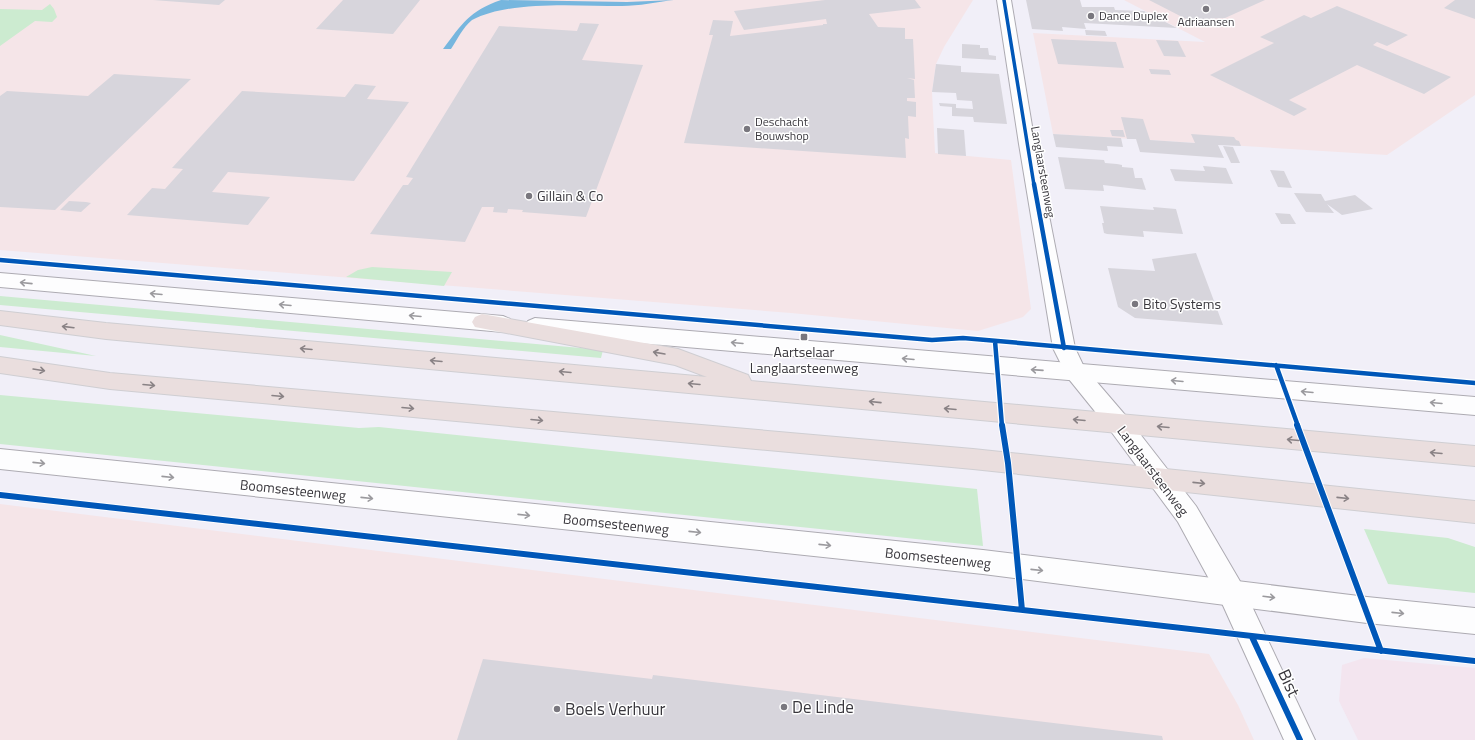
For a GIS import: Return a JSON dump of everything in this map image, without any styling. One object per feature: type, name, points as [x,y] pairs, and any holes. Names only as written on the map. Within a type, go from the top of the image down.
[{"type":"highway","points":[[0,318],[106,331],[761,390],[914,406],[1475,456]]},
{"type":"highway","points":[[482,322],[678,357],[761,390]]},
{"type":"highway","points":[[0,365],[110,381],[973,459],[1475,512]]},
{"type":"main road","name":"Langlaarsteenweg","points":[[1004,0],[1027,144],[1064,348],[1076,372],[1161,478],[1187,514],[1231,592],[1252,637]]},
{"type":"main road","points":[[0,280],[801,348],[996,367],[1076,372],[1475,406]]},
{"type":"main road","name":"Boomsesteenweg","points":[[0,459],[975,562],[1231,592],[1367,610],[1475,621]]},
{"type":"main road","name":"Bist","points":[[1252,637],[1300,740]]},
{"type":"shaded area","points":[[0,0],[973,0],[944,47],[936,64],[932,92],[935,153],[1011,160],[1031,309],[1023,317],[978,331],[791,313],[0,250]]},
{"type":"shaded area","points":[[1124,0],[1475,0],[1475,95],[1387,155],[1053,134],[1033,33],[1205,42]]},
{"type":"shaded area","points":[[0,504],[1209,654],[1238,705],[1254,740],[0,740]]},
{"type":"shaded area","points":[[1364,658],[1475,668],[1475,740],[1358,740],[1339,701],[1342,665]]},
{"type":"green space","points":[[50,4],[57,17],[52,22],[35,21],[0,46],[0,9],[42,10]]},
{"type":"green space","points":[[372,267],[452,272],[444,286],[346,277],[358,270]]},
{"type":"green space","points":[[0,296],[603,350],[601,358],[0,305]]},
{"type":"green space","points":[[0,335],[96,356],[0,347]]},
{"type":"green space","points":[[0,395],[359,428],[379,427],[977,489],[983,546],[0,444]]},
{"type":"green space","points":[[1364,529],[1448,538],[1475,547],[1475,593],[1388,584]]},
{"type":"water","points":[[501,0],[627,2],[674,0],[628,6],[564,5],[505,9],[472,20],[463,30],[451,49],[443,49],[467,19],[481,9]]},
{"type":"building","points":[[153,0],[225,0],[219,5]]},
{"type":"building","points":[[343,0],[420,0],[393,34],[316,29]]},
{"type":"building","points":[[825,0],[915,0],[921,8],[869,14],[878,27],[905,28],[905,39],[913,39],[915,79],[907,78],[914,80],[915,98],[907,98],[907,101],[916,102],[916,117],[908,116],[909,139],[905,138],[906,158],[684,143],[713,35],[709,35],[713,20],[733,21],[730,36],[823,25],[827,24],[826,19],[744,30],[734,11]]},
{"type":"building","name":"Dance Duplex","points":[[1026,0],[1080,0],[1082,7],[1114,7],[1115,10],[1144,11],[1177,28],[1084,23],[1086,29],[1062,27],[1063,31],[1032,29]]},
{"type":"building","name":"Adriaansen","points":[[1149,0],[1265,0],[1225,18],[1188,20]]},
{"type":"building","points":[[1455,0],[1475,0],[1475,19],[1444,8]]},
{"type":"building","points":[[1337,6],[1408,35],[1387,46],[1377,42],[1373,45],[1451,77],[1424,94],[1357,65],[1289,100],[1307,109],[1294,116],[1210,75],[1274,43],[1260,37],[1304,15],[1311,18]]},
{"type":"building","points":[[580,23],[599,24],[582,60],[643,65],[586,217],[522,212],[523,210],[508,209],[507,213],[493,212],[494,207],[482,207],[465,242],[370,234],[403,185],[408,185],[413,178],[406,177],[499,26],[577,31]]},
{"type":"building","points":[[1085,30],[1105,31],[1107,36],[1086,35]]},
{"type":"building","points":[[1051,39],[1116,42],[1124,68],[1058,64]]},
{"type":"building","points":[[1156,40],[1178,41],[1186,57],[1164,56]]},
{"type":"building","points":[[962,44],[980,45],[980,48],[988,48],[989,55],[996,56],[996,60],[962,58]]},
{"type":"building","points":[[936,64],[961,66],[961,72],[999,74],[1007,124],[974,122],[973,117],[952,116],[952,107],[940,106],[939,103],[956,104],[956,108],[973,109],[972,101],[957,100],[956,93],[932,92]]},
{"type":"building","points":[[1149,69],[1169,70],[1171,75],[1151,74]]},
{"type":"building","points":[[114,74],[191,79],[55,210],[0,207],[0,96],[7,91],[88,96]]},
{"type":"building","points":[[355,84],[376,86],[367,99],[409,102],[354,181],[228,172],[212,192],[270,197],[248,225],[127,215],[152,188],[165,189],[183,169],[172,168],[242,91],[345,97]]},
{"type":"building","points":[[1121,117],[1143,119],[1150,140],[1195,143],[1191,134],[1234,137],[1239,141],[1241,146],[1218,145],[1224,158],[1140,152],[1136,139],[1127,139]]},
{"type":"building","points":[[937,128],[964,130],[966,156],[938,154]]},
{"type":"building","points":[[1110,130],[1123,130],[1125,137],[1112,136]]},
{"type":"building","points":[[1053,134],[1121,138],[1123,147],[1107,146],[1108,151],[1056,147]]},
{"type":"building","points":[[1223,146],[1233,147],[1240,163],[1231,163]]},
{"type":"building","points":[[1058,157],[1104,160],[1105,163],[1133,168],[1135,178],[1142,178],[1146,190],[1103,185],[1104,191],[1065,189]]},
{"type":"building","points":[[1203,166],[1226,168],[1233,184],[1175,181],[1170,169],[1205,171]]},
{"type":"building","points":[[1270,170],[1284,171],[1292,188],[1278,187]]},
{"type":"building","points":[[1294,193],[1321,194],[1325,201],[1355,195],[1373,209],[1342,215],[1327,204],[1334,213],[1306,212]]},
{"type":"building","points":[[69,201],[91,203],[81,212],[60,210]]},
{"type":"building","points":[[1100,206],[1154,210],[1153,207],[1176,209],[1183,234],[1143,231],[1144,237],[1104,233],[1102,223],[1104,223]]},
{"type":"building","points":[[1275,213],[1290,214],[1296,224],[1281,224]]},
{"type":"building","points":[[1196,253],[1223,325],[1135,318],[1118,307],[1108,268],[1155,271],[1152,259]]},
{"type":"building","points":[[483,659],[652,679],[653,675],[1162,736],[1163,740],[457,740]]},
{"type":"cycle path","points":[[1004,0],[1027,144],[1064,348]]},
{"type":"cycle path","points":[[0,260],[932,340],[963,338],[1475,383]]},
{"type":"cycle path","points":[[995,341],[1000,413],[1008,463],[1022,610]]},
{"type":"cycle path","points":[[1276,365],[1381,651]]},
{"type":"cycle path","points":[[0,495],[1475,661]]},
{"type":"cycle path","points":[[1252,637],[1300,740]]},
{"type":"place","name":"Adriaansen","points":[[1206,9]]},
{"type":"place","name":"Dance Duplex","points":[[1091,16]]},
{"type":"place","name":"Deschacht Bouwshop","points":[[747,129]]},
{"type":"place","name":"Gillain & Co","points":[[529,196]]},
{"type":"place","name":"Bito Systems","points":[[1135,304]]},
{"type":"place","name":"Aartselaar Langlaarsteenweg","points":[[804,337]]},
{"type":"place","name":"De Linde","points":[[784,707]]},
{"type":"place","name":"Boels Verhuur","points":[[557,709]]}]
